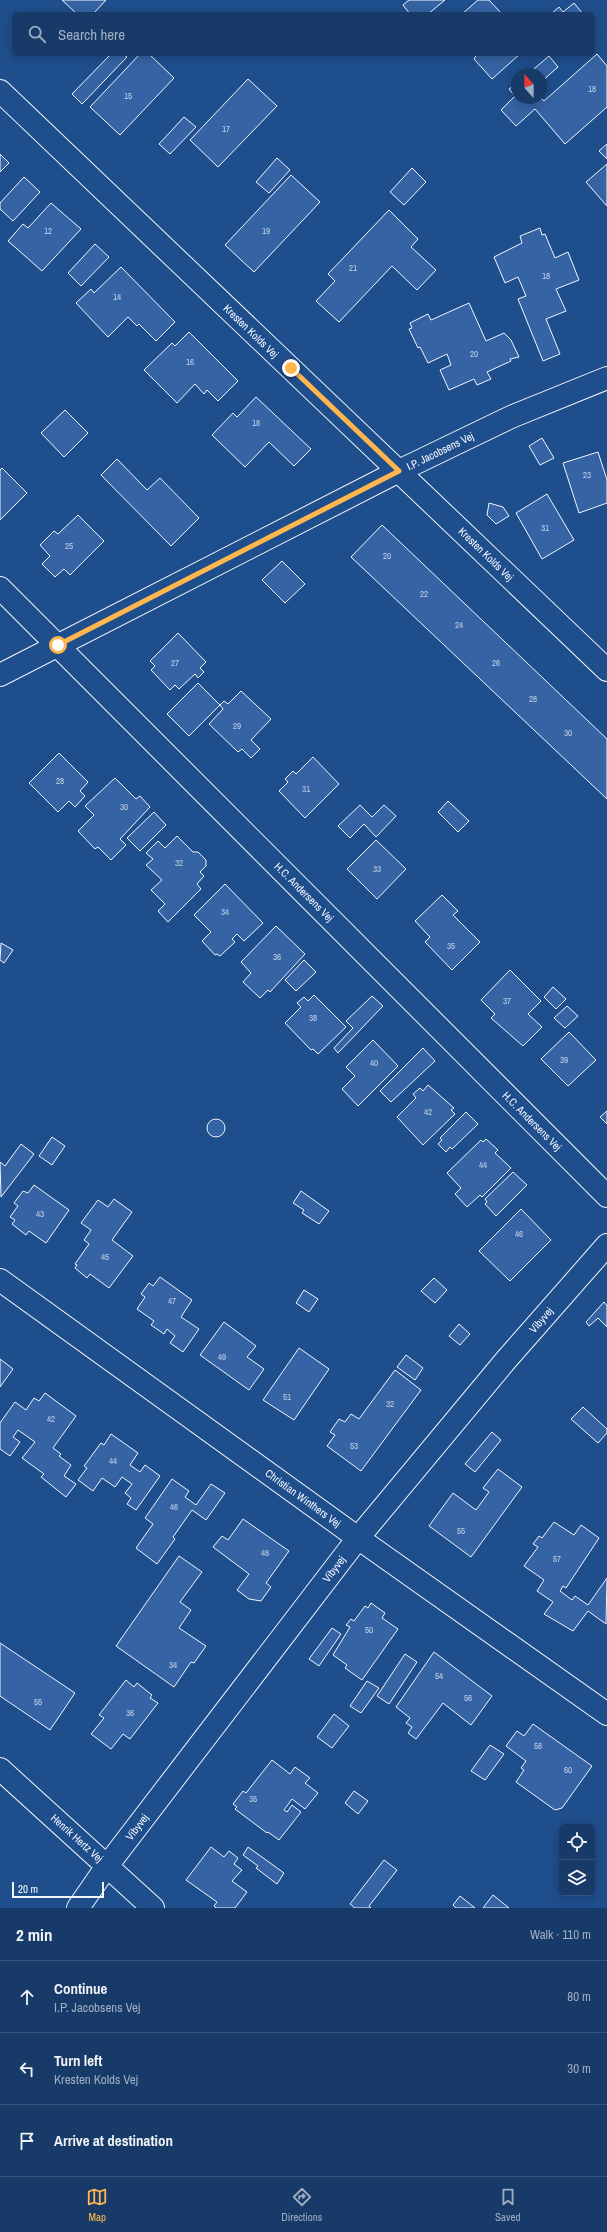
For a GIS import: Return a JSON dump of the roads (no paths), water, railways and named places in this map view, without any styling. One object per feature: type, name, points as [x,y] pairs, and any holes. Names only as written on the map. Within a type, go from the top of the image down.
[{"type":"street","name":"Kresten Kolds Vej","points":[[0,91],[607,670]]},
{"type":"street","name":"I.P. Jacobsens Vej","points":[[0,675],[399,471],[511,417],[607,378]]},
{"type":"street","name":"H.C. Andersens Vej","points":[[0,588],[607,1196]]},
{"type":"street","name":"Vibyvej","points":[[78,1908],[108,1866],[358,1538],[506,1360],[607,1245]]},
{"type":"street","name":"Christian Winthers Vej","points":[[0,1280],[358,1538],[607,1714]]},
{"type":"street","name":"Henrik Hertz Vej","points":[[0,1769],[153,1908]]}]
